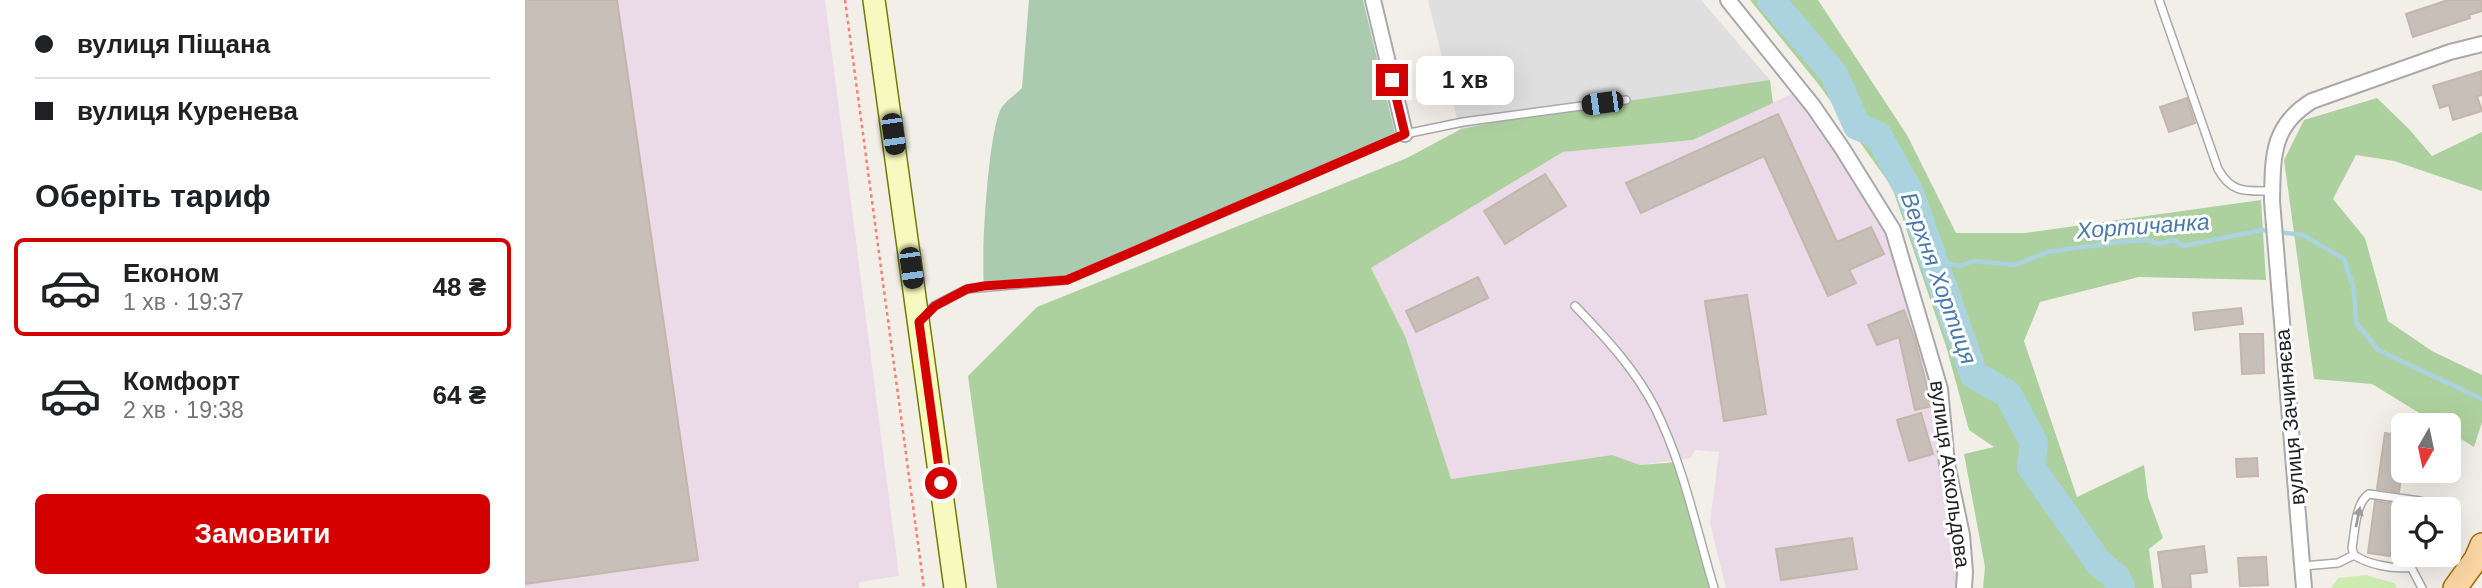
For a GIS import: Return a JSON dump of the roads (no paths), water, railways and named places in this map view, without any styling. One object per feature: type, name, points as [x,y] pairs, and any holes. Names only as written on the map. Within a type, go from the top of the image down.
[{"type":"main road","points":[[2455,588],[2476,559],[2482,545]]},
{"type":"street","points":[[874,0],[955,588]]},
{"type":"street","points":[[1373,0],[1405,134]]},
{"type":"street","name":"вулиця Аскольдова","points":[[1728,0],[1813,106],[1893,230],[1940,389],[1947,464],[1962,535],[1965,572],[1963,588]]},
{"type":"street","points":[[2272,191],[2274,153],[2287,121],[2299,110],[2325,97],[2450,52],[2482,44]]},
{"type":"street","name":"вулиця Зачиняєва","points":[[2272,191],[2304,588]]},
{"type":"lane","points":[[2159,0],[2218,169],[2226,183],[2248,191],[2272,191]]},
{"type":"lane","points":[[919,322],[935,306],[967,289],[1067,280],[1405,134],[1464,122],[1626,100]]},
{"type":"lane","points":[[1575,306],[1621,355],[1655,408],[1677,462],[1714,588]]},
{"type":"lane","points":[[2391,566],[2365,561],[2354,555],[2352,548],[2365,496],[2369,494],[2392,497]]},
{"type":"lane","points":[[2302,566],[2338,563],[2354,555]]},
{"type":"lane","points":[[2411,567],[2422,588]]},
{"type":"waterway","name":"Верхня Хортиця","points":[[1771,0],[1834,74],[1857,126],[1878,135],[1910,193],[1974,375],[2008,394],[2034,443],[2031,467],[2098,562],[2117,578],[2121,588]]},
{"type":"waterway","name":"Хортичанка","points":[[1935,261],[1959,266],[1973,261],[2015,265],[2048,252],[2117,242],[2147,240],[2159,244],[2174,240],[2184,246],[2262,230],[2303,235],[2344,259],[2354,290],[2356,322],[2378,350],[2482,399]]}]
